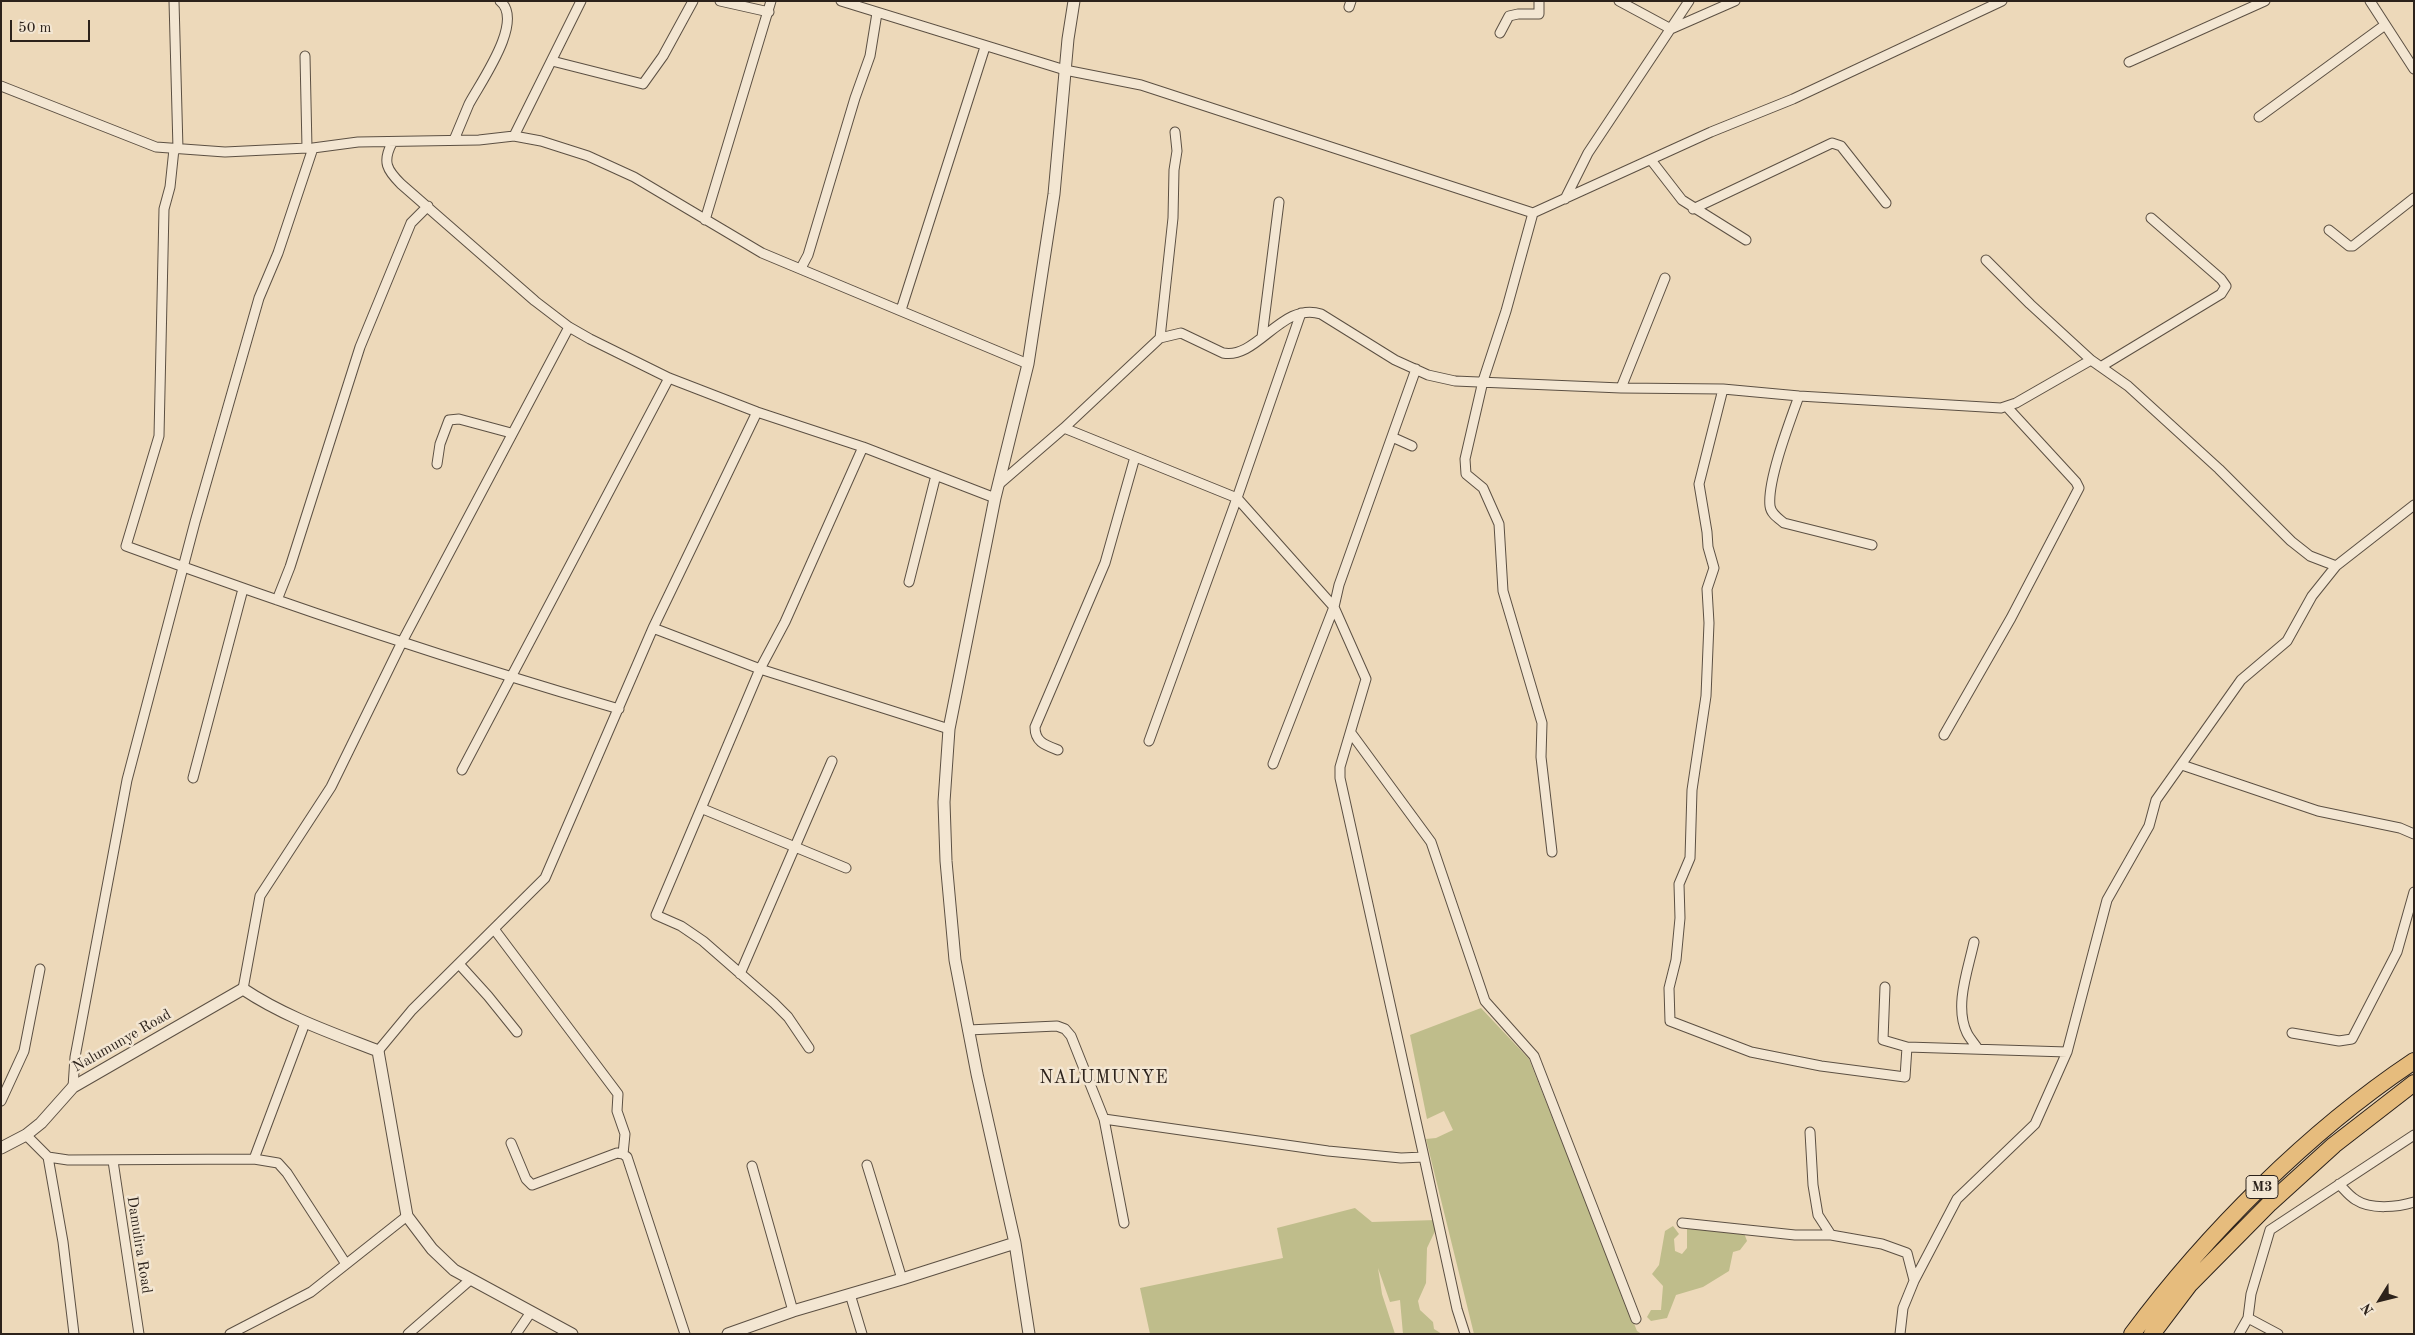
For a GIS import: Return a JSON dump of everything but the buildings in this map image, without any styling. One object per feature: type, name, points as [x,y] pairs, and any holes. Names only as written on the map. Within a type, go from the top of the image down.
[{"type":"highway","name":"M3","points":[[2132,1334],[2165,1288],[2258,1190],[2338,1118],[2414,1061]]},
{"type":"highway","name":"M3","points":[[2152,1334],[2189,1286],[2270,1203],[2334,1145],[2414,1083]]},
{"type":"street","points":[[174,1],[176,149],[164,210],[159,436],[126,546],[243,589],[402,642],[619,710]]},
{"type":"street","points":[[454,140],[505,33],[507,14],[500,1]]},
{"type":"street","points":[[514,136],[581,1]]},
{"type":"street","points":[[552,61],[643,84],[663,56],[693,1]]},
{"type":"street","points":[[720,1],[769,12]]},
{"type":"street","points":[[705,220],[771,1]]},
{"type":"street","points":[[840,1],[867,5],[876,13],[1064,70],[1141,85],[1533,213],[1793,99],[1996,2]]},
{"type":"street","points":[[1029,1334],[1015,1243],[968,1030],[955,960],[946,861],[944,802],[949,729],[995,498],[1028,364],[1054,194],[1064,70],[1074,1]]},
{"type":"street","points":[[1500,33],[1509,16],[1538,14],[1540,1]]},
{"type":"street","points":[[1619,1],[1671,29]]},
{"type":"street","points":[[1565,199],[1588,153],[1689,1]]},
{"type":"street","points":[[1671,29],[1735,1]]},
{"type":"street","points":[[2370,1],[2414,69]]},
{"type":"street","points":[[2129,62],[2259,2]]},
{"type":"street","points":[[801,268],[808,255],[855,98],[870,56],[876,13]]},
{"type":"street","points":[[2259,116],[2385,25]]},
{"type":"street","points":[[901,310],[985,47]]},
{"type":"street","points":[[1,86],[156,147],[225,152],[307,148],[305,56]]},
{"type":"street","points":[[1160,338],[1173,218],[1174,170],[1177,151],[1175,132]]},
{"type":"street","points":[[73,1087],[75,1057],[127,780],[185,567],[195,522],[259,298],[278,252],[313,148],[358,142],[392,143],[514,136],[541,141],[594,158],[634,176],[748,246],[1028,364]]},
{"type":"street","points":[[1693,209],[1836,142],[1886,203]]},
{"type":"street","points":[[392,143],[387,162],[388,171],[488,262],[569,327],[669,378],[757,412],[863,447],[995,498]]},
{"type":"street","points":[[1651,160],[1677,195],[1693,209],[1746,240]]},
{"type":"street","points":[[2329,230],[2349,246],[2353,246],[2414,198]]},
{"type":"street","points":[[1262,337],[1279,202]]},
{"type":"street","points":[[277,600],[290,567],[360,347],[411,223],[428,206]]},
{"type":"street","points":[[1533,213],[1506,311],[1483,381],[1466,459],[1466,474],[1483,488],[1499,524],[1503,591],[1542,722],[1541,757],[1552,852]]},
{"type":"street","points":[[2102,366],[2221,294],[2226,286],[2221,279],[2152,218]]},
{"type":"street","points":[[1986,260],[2030,304],[2091,360],[2128,386],[2218,469],[2291,542],[2310,556],[2336,566]]},
{"type":"street","points":[[1622,388],[1665,278]]},
{"type":"street","points":[[998,485],[1064,428],[1160,338],[1181,333],[1230,355],[1239,353],[1275,326],[1301,313],[1314,311],[1372,347],[1416,370],[1440,378],[1483,381],[1622,388],[1723,389],[1799,396],[2007,407],[2091,360]]},
{"type":"street","points":[[1149,740],[1237,498],[1301,313]]},
{"type":"street","points":[[378,1051],[305,1023],[268,1006],[244,989],[260,896],[286,859],[331,787],[402,642],[510,433],[569,327]]},
{"type":"street","points":[[1273,764],[1334,607],[1340,585],[1416,370]]},
{"type":"street","points":[[462,770],[669,378]]},
{"type":"street","points":[[1723,389],[1699,484],[1708,548],[1714,568],[1707,589],[1709,622],[1706,696],[1692,790],[1690,858],[1679,884],[1680,918],[1676,960],[1669,988],[1670,1021],[1750,1052],[1821,1066],[1905,1078],[1907,1047]]},
{"type":"street","points":[[1799,396],[1781,449],[1771,490],[1770,506],[1774,515],[1784,523],[1872,545]]},
{"type":"street","points":[[1944,735],[2011,618],[2079,488],[2076,482],[2007,407]]},
{"type":"street","points":[[572,1334],[454,1270],[432,1249],[407,1216],[378,1051],[412,1010],[545,878],[653,628],[757,412]]},
{"type":"street","points":[[437,464],[440,444],[449,420],[459,419],[510,433]]},
{"type":"street","points":[[1064,428],[1237,498],[1334,607],[1366,679],[1340,767],[1340,778],[1465,1334]]},
{"type":"street","points":[[1392,437],[1412,446]]},
{"type":"street","points":[[809,1048],[788,1017],[694,934],[656,915],[703,809],[760,669],[785,622],[863,447]]},
{"type":"street","points":[[1058,750],[1041,743],[1035,734],[1035,727],[1105,563],[1135,457]]},
{"type":"street","points":[[909,582],[936,475]]},
{"type":"street","points":[[1900,1334],[1903,1308],[1914,1281],[1957,1200],[2035,1124],[2067,1052],[2107,900],[2149,826],[2156,800],[2240,680],[2287,641],[2312,596],[2336,566],[2414,505]]},
{"type":"street","points":[[193,778],[243,589]]},
{"type":"street","points":[[653,628],[760,669],[949,729]]},
{"type":"street","points":[[1351,733],[1431,842],[1485,1001],[1534,1056],[1636,1319]]},
{"type":"street","points":[[740,974],[796,849],[832,761]]},
{"type":"street","points":[[2182,765],[2318,811],[2400,828],[2414,834]]},
{"type":"street","points":[[703,809],[796,849],[846,868]]},
{"type":"street","points":[[2292,1033],[2339,1041],[2352,1039],[2409,929],[2414,892]]},
{"type":"street","points":[[494,929],[618,1094],[617,1110],[625,1134],[623,1154]]},
{"type":"street","points":[[1974,942],[1964,986],[1962,1010],[1967,1033],[1978,1049]]},
{"type":"street","points":[[459,964],[517,1032]]},
{"type":"street","points":[[1,1101],[24,1051],[40,969]]},
{"type":"street","points":[[1885,987],[1882,1040],[1907,1047],[2067,1052]]},
{"type":"street","name":"Nalumunye Road","points":[[1,1148],[26,1135],[53,1110],[73,1087],[244,989]]},
{"type":"street","points":[[254,1159],[305,1023]]},
{"type":"street","points":[[968,1030],[1056,1026],[1065,1029],[1071,1036],[1104,1119],[1124,1223]]},
{"type":"street","points":[[1104,1119],[1328,1151],[1401,1158],[1424,1157]]},
{"type":"street","points":[[1810,1132],[1813,1185],[1818,1215],[1831,1235]]},
{"type":"street","points":[[26,1135],[48,1157],[63,1242],[74,1334]]},
{"type":"street","points":[[2239,1334],[2248,1318],[2251,1294],[2270,1230],[2414,1135]]},
{"type":"street","points":[[511,1143],[526,1179],[532,1185],[617,1153],[623,1154],[631,1162],[685,1334]]},
{"type":"street","points":[[48,1157],[68,1160],[112,1161],[254,1159],[271,1161],[282,1167],[346,1264]]},
{"type":"street","name":"Damulira Road","points":[[112,1161],[138,1334]]},
{"type":"street","points":[[867,1165],[902,1280]]},
{"type":"street","points":[[752,1166],[793,1311]]},
{"type":"street","points":[[2339,1184],[2357,1201],[2366,1204],[2402,1206],[2414,1202]]},
{"type":"street","points":[[230,1334],[311,1292],[407,1216]]},
{"type":"street","points":[[1682,1223],[1795,1235],[1831,1235],[1882,1244],[1907,1253],[1914,1281]]},
{"type":"street","points":[[732,1333],[793,1311],[902,1280],[1015,1243]]},
{"type":"street","points":[[408,1334],[470,1280]]},
{"type":"street","points":[[850,1294],[862,1334]]},
{"type":"street","points":[[516,1334],[531,1312]]},
{"type":"street","points":[[2248,1318],[2278,1334]]},
{"type":"shaded area","points":[[1481,1008],[1529,1059],[1637,1331],[1642,1334],[1474,1334],[1426,1139],[1436,1138],[1453,1130],[1444,1111],[1427,1119],[1410,1035]]},
{"type":"shaded area","points":[[1355,1208],[1372,1222],[1436,1220],[1437,1227],[1427,1248],[1426,1283],[1418,1301],[1420,1310],[1433,1322],[1434,1329],[1442,1334],[1403,1334],[1400,1300],[1390,1302],[1378,1268],[1382,1294],[1395,1334],[1150,1334],[1140,1288],[1283,1258],[1277,1228]]},
{"type":"shaded area","points":[[1673,1226],[1679,1234],[1674,1239],[1675,1251],[1682,1254],[1687,1248],[1687,1226],[1744,1233],[1747,1241],[1740,1250],[1733,1252],[1729,1271],[1703,1287],[1676,1295],[1667,1318],[1651,1321],[1647,1317],[1651,1310],[1661,1310],[1663,1286],[1652,1274],[1659,1265],[1665,1231]]},
{"type":"district","name":"NALUMUNYE","points":[[1104,1078]]}]
